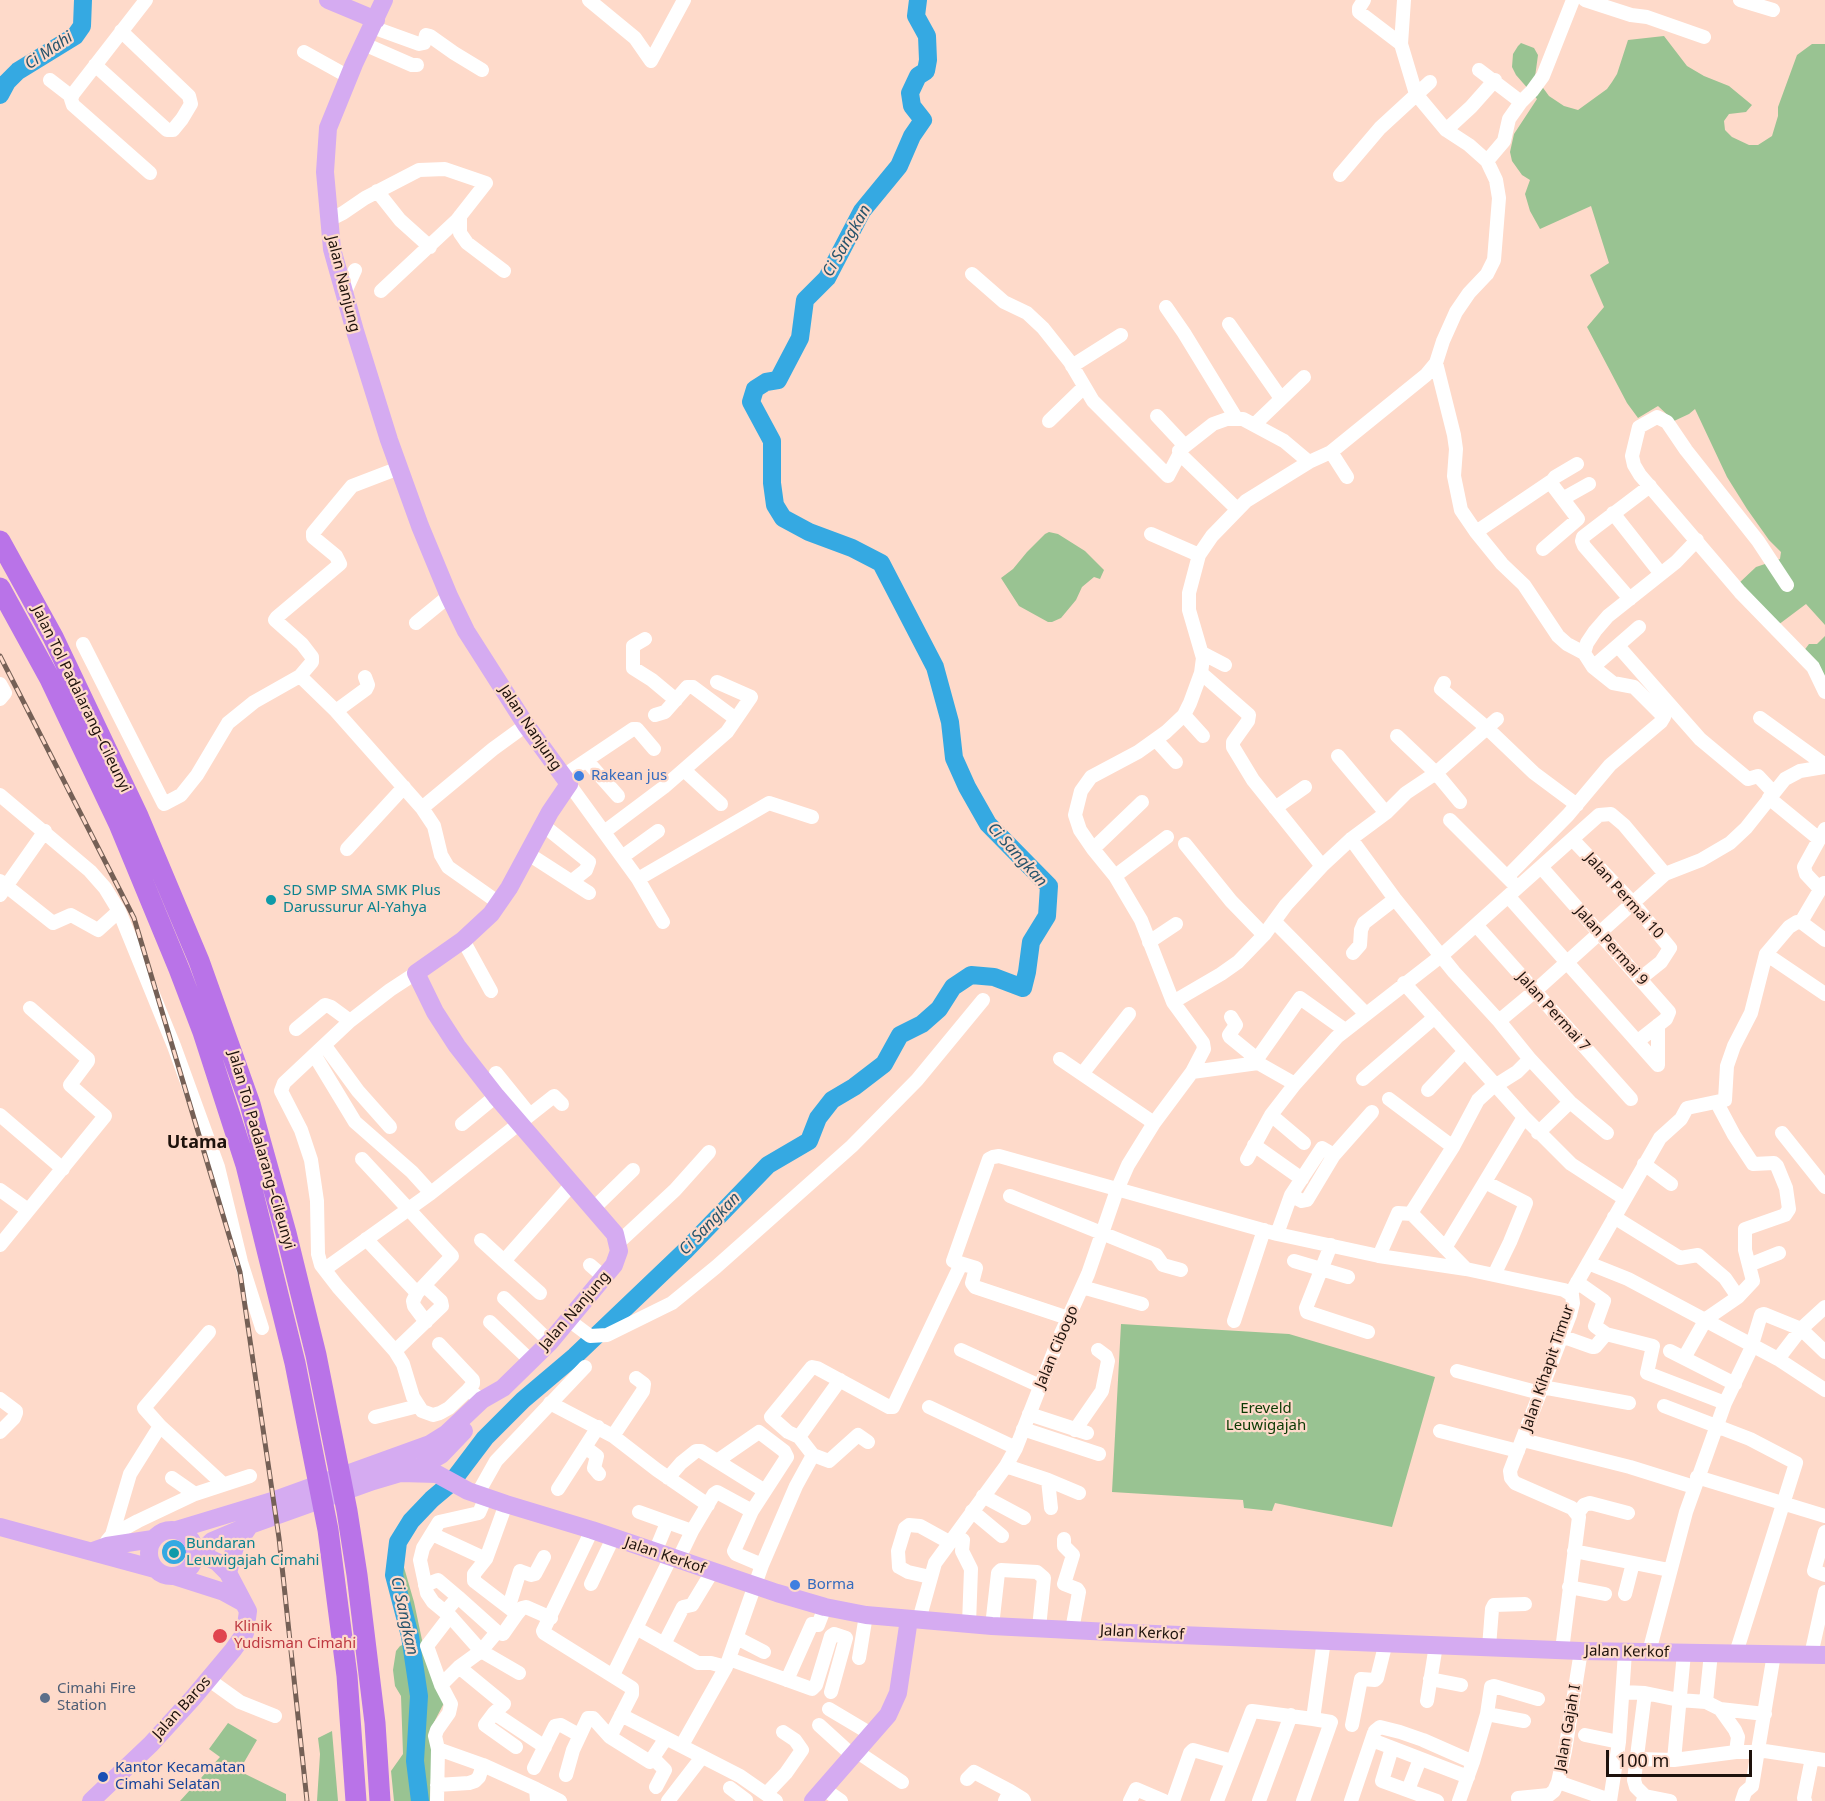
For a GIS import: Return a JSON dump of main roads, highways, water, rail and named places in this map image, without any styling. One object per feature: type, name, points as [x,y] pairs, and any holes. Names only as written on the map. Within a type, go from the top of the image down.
[{"type":"highway","name":"Jalan Tol Padalarang–Cileunyi","points":[[0,541],[53,637],[138,816],[199,961],[250,1104],[286,1233],[316,1355],[347,1511],[375,1723],[380,1801]]},
{"type":"highway","name":"Jalan Tol Padalarang–Cileunyi","points":[[0,588],[50,679],[119,824],[203,1032],[240,1144],[295,1363],[328,1530],[347,1676],[357,1801]]},
{"type":"highway","points":[[344,1801],[347,1676]]},
{"type":"main road","points":[[328,0],[374,23]]},
{"type":"main road","name":"Jalan Nanjung","points":[[369,1474],[401,1473],[420,1467],[481,1395],[531,1361],[550,1342],[604,1277],[620,1251],[615,1234],[524,1119],[496,1096],[457,1046],[435,1012],[416,973],[478,928],[499,903],[566,780],[526,725],[466,631],[449,596],[399,468],[332,249],[325,172],[328,128],[384,0]]},
{"type":"main road","name":"Jalan Nanjung","points":[[176,1530],[277,1507],[436,1450]]},
{"type":"main road","name":"Jalan Kerkof","points":[[436,1450],[449,1473],[476,1492],[506,1504],[592,1530],[756,1586],[825,1607],[859,1614],[992,1626],[1072,1630],[1581,1651],[1818,1655]]},
{"type":"main road","points":[[401,1473],[449,1473]]},
{"type":"main road","name":"Jalan Nanjung","points":[[196,1556],[212,1542],[250,1525],[277,1507]]},
{"type":"main road","points":[[228,1573],[235,1547],[250,1525]]},
{"type":"main road","points":[[0,1527],[104,1544],[153,1539],[163,1531],[176,1530],[186,1534],[193,1542],[196,1556],[190,1568],[174,1576]]},
{"type":"main road","points":[[153,1539],[148,1554],[155,1569]]},
{"type":"main road","points":[[104,1544],[167,1576],[174,1576],[224,1592],[244,1603]]},
{"type":"main road","name":"Jalan Baros","points":[[92,1801],[151,1744],[241,1641],[245,1632],[248,1611],[228,1573],[209,1557],[196,1556]]},
{"type":"main road","points":[[819,1795],[888,1715],[898,1693],[914,1620]]},
{"type":"water","points":[[174,1540],[183,1543],[186,1552],[183,1561],[174,1564],[165,1561],[162,1552],[165,1543]]},
{"type":"waterway","name":"Ci Mahi","points":[[0,95],[7,82],[18,71],[75,36],[82,26],[83,0]]},
{"type":"waterway","name":"Ci Sangkan","points":[[420,1801],[415,1761],[419,1696],[410,1636],[394,1575],[398,1542],[411,1521],[451,1483],[485,1438],[523,1400],[575,1356],[685,1251],[768,1165],[809,1141],[818,1118],[832,1100],[854,1087],[884,1064],[900,1035],[922,1024],[939,1009],[953,987],[971,975],[994,977],[1023,988],[1031,942],[1047,916],[1049,886],[988,824],[967,787],[954,758],[950,722],[935,667],[881,563],[852,548],[809,532],[783,518],[775,505],[772,483],[772,441],[751,402],[755,389],[766,382],[778,380],[800,338],[805,300],[827,278],[862,211],[899,166],[912,136],[923,120],[912,106],[910,93],[918,76],[926,71],[928,60],[927,36],[916,16],[918,0]]},
{"type":"railway","points":[[0,656],[134,918],[240,1272],[279,1538],[307,1801]]},
{"type":"place","name":"Rakean jus","points":[[579,776]]},
{"type":"place","name":"SD SMP SMA SMK Plus Darussurur Al-Yahya","points":[[271,900]]},
{"type":"place","name":"Bundaran Leuwigajah Cimahi","points":[[174,1553]]},
{"type":"place","name":"Borma","points":[[795,1585]]},
{"type":"place","name":"Klinik Yudisman Cimahi","points":[[220,1636]]},
{"type":"place","name":"Cimahi Fire Station","points":[[45,1698]]},
{"type":"place","name":"Kantor Kecamatan Cimahi Selatan","points":[[103,1777]]},
{"type":"district","name":"Utama","points":[[197,1143]]},
{"type":"park label","name":"Ereveld Leuwigajah","points":[[1266,1418]]}]
